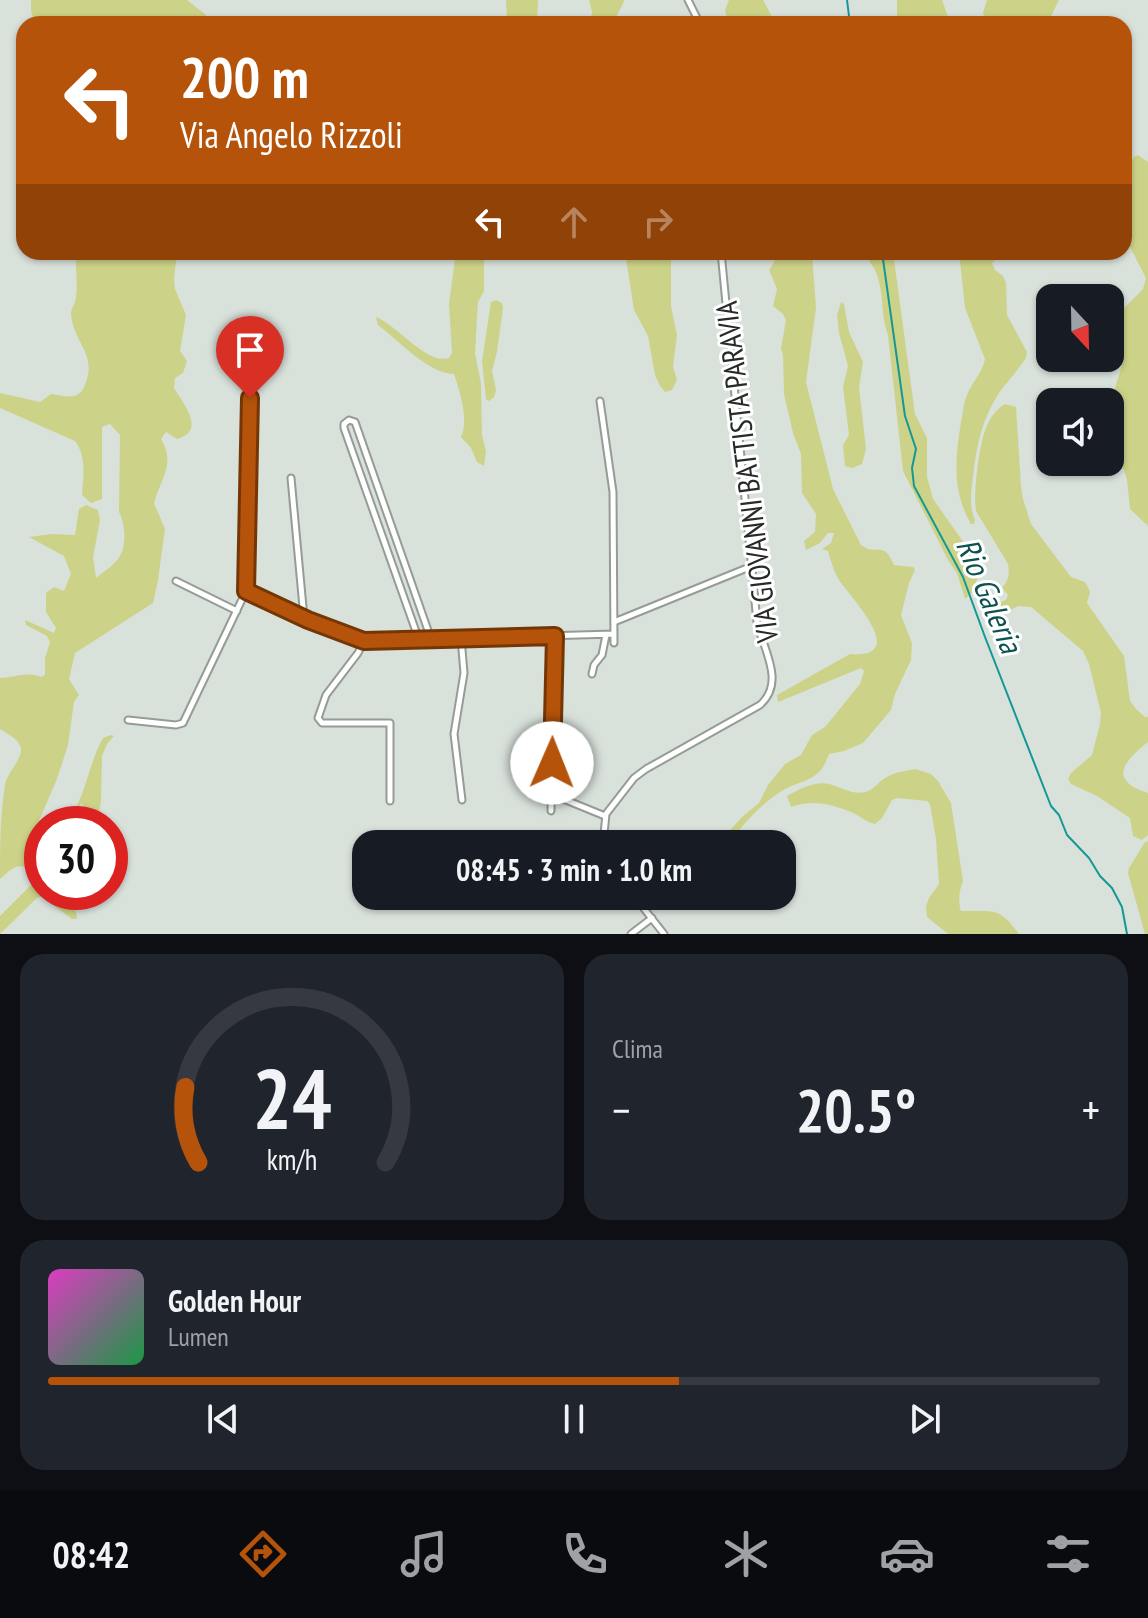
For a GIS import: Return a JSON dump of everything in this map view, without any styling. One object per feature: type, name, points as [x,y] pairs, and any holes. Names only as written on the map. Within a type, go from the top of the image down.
[{"type":"street","name":"VIA GIOVANNI BATTISTA PARAVIA","points":[[605,816],[639,774],[760,705],[769,695],[773,679],[759,631],[722,260]]},
{"type":"street","points":[[128,720],[183,723],[246,591],[250,398]]},
{"type":"street","points":[[600,401],[613,492],[614,643]]},
{"type":"street","points":[[419,640],[344,428],[349,420],[355,422],[431,639]]},
{"type":"street","points":[[291,478],[304,618]]},
{"type":"street","points":[[614,622],[752,566]]},
{"type":"street","points":[[176,581],[237,611]]},
{"type":"street","points":[[246,591],[364,641],[614,634]]},
{"type":"street","points":[[592,674],[594,665],[602,655],[606,635]]},
{"type":"street","points":[[551,811],[555,636]]},
{"type":"street","points":[[461,638],[464,673],[454,734],[462,800]]},
{"type":"street","points":[[364,641],[326,695],[319,719],[322,723],[390,723],[390,801]]},
{"type":"street","points":[[551,794],[605,816],[604,830]]},
{"type":"street","points":[[646,910],[664,934]]},
{"type":"street","points":[[631,934],[653,918]]},
{"type":"green space","points":[[31,0],[187,0],[206,15],[33,16]]},
{"type":"green space","points":[[506,0],[538,0],[537,16],[507,16]]},
{"type":"green space","points":[[589,0],[624,0],[617,16],[591,16]]},
{"type":"green space","points":[[729,0],[763,0],[772,16],[726,16]]},
{"type":"green space","points":[[897,0],[942,0],[948,16],[897,16]]},
{"type":"green space","points":[[987,0],[1059,0],[1051,16],[984,16]]},
{"type":"green space","points":[[1138,155],[1148,162],[1148,526],[1130,509],[1124,470],[1124,388],[1115,388],[1120,372],[1124,372],[1124,308],[1143,289],[1146,278],[1132,251],[1132,160]]},
{"type":"green space","points":[[76,260],[176,260],[175,289],[186,315],[180,351],[187,361],[183,373],[175,378],[174,388],[192,423],[186,435],[177,439],[166,432],[161,439],[167,464],[154,503],[165,529],[153,603],[75,653],[69,679],[79,695],[74,702],[68,745],[57,779],[45,806],[24,806],[24,868],[18,866],[0,879],[5,785],[21,747],[0,729],[0,678],[45,675],[45,658],[50,642],[47,636],[26,625],[25,620],[54,633],[56,628],[46,612],[46,593],[54,587],[64,591],[71,574],[64,556],[29,537],[75,535],[79,509],[86,505],[98,510],[100,520],[93,557],[96,578],[118,559],[124,540],[119,512],[120,435],[110,424],[102,427],[102,499],[91,503],[82,495],[83,460],[75,441],[0,408],[0,393],[40,402],[51,394],[74,396],[84,387],[89,366],[71,314],[76,299]]},
{"type":"green space","points":[[455,260],[484,260],[484,291],[478,302],[475,353],[481,384],[482,435],[486,451],[484,466],[477,462],[471,448],[461,437],[464,414],[454,374],[444,373],[414,355],[378,325],[376,317],[431,356],[449,358],[452,353],[449,304]]},
{"type":"green space","points":[[626,260],[671,260],[671,306],[677,335],[673,367],[677,380],[672,390],[665,392],[660,386],[648,336],[634,310]]},
{"type":"green space","points":[[775,260],[813,260],[816,308],[806,382],[833,489],[861,545],[872,550],[883,550],[894,565],[913,567],[915,570],[901,615],[912,643],[911,660],[891,710],[863,743],[829,754],[816,774],[777,794],[739,830],[730,830],[759,803],[768,785],[785,764],[801,755],[812,735],[825,727],[860,684],[864,671],[861,668],[778,702],[777,695],[850,654],[868,653],[876,647],[872,626],[839,580],[828,551],[822,549],[831,543],[834,533],[828,533],[820,543],[806,550],[804,541],[815,532],[816,514],[802,493],[801,454],[784,394],[781,348],[786,320],[773,306],[777,289],[769,270]]},
{"type":"green space","points":[[869,260],[894,260],[915,414],[927,438],[927,477],[933,499],[976,560],[978,575],[974,591],[965,599],[957,573],[903,471],[888,335],[876,273]]},
{"type":"green space","points":[[960,260],[995,260],[992,263],[995,270],[1006,283],[1007,315],[1027,352],[1026,358],[993,403],[981,434],[971,494],[974,524],[965,512],[958,487],[957,449],[965,401],[985,359],[965,308]]},
{"type":"green space","points":[[496,300],[502,303],[503,308],[492,371],[496,390],[489,401],[486,399],[482,361],[491,302]]},
{"type":"green space","points":[[841,302],[849,332],[863,362],[859,388],[866,449],[862,464],[852,468],[845,466],[843,445],[849,435],[843,387],[848,366],[837,315]]},
{"type":"green space","points":[[1005,404],[1016,407],[1021,487],[1031,524],[1071,577],[1085,582],[1090,592],[1087,603],[1124,656],[1130,701],[1148,717],[1148,742],[1126,763],[1124,770],[1128,782],[1148,793],[1148,835],[1142,840],[1133,836],[1130,818],[1097,796],[1071,784],[1068,779],[1092,755],[1100,724],[1101,713],[1083,651],[1031,607],[1018,606],[997,617],[993,623],[988,607],[1006,600],[1008,595],[1002,588],[1009,568],[976,511],[975,493],[983,436],[994,414]]},
{"type":"green space","points":[[114,736],[102,756],[100,806],[83,806],[82,803],[77,806],[94,759],[103,738]]},
{"type":"green space","points":[[915,769],[931,774],[951,803],[963,881],[959,896],[961,911],[1000,914],[1019,934],[948,934],[927,917],[926,906],[939,884],[936,839],[927,801],[892,800],[875,824],[829,805],[806,803],[791,807],[787,796],[818,784],[865,792],[889,776]]},
{"type":"green space","points":[[1148,841],[1148,934],[1145,934],[1128,873]]},
{"type":"green space","points":[[24,892],[25,910],[0,934],[0,916]]},
{"type":"green space","points":[[60,910],[74,910],[77,919]]},
{"type":"waterway","name":"Rio Galeria","points":[[847,0],[849,16]]},
{"type":"waterway","name":"Rio Galeria","points":[[883,260],[905,416],[916,449],[912,468],[914,486],[963,577],[1051,806],[1059,815],[1067,835],[1112,888],[1122,907],[1127,934]]},
{"type":"route","points":[[250,398],[246,591],[308,620],[364,641],[555,636],[552,763]]}]
